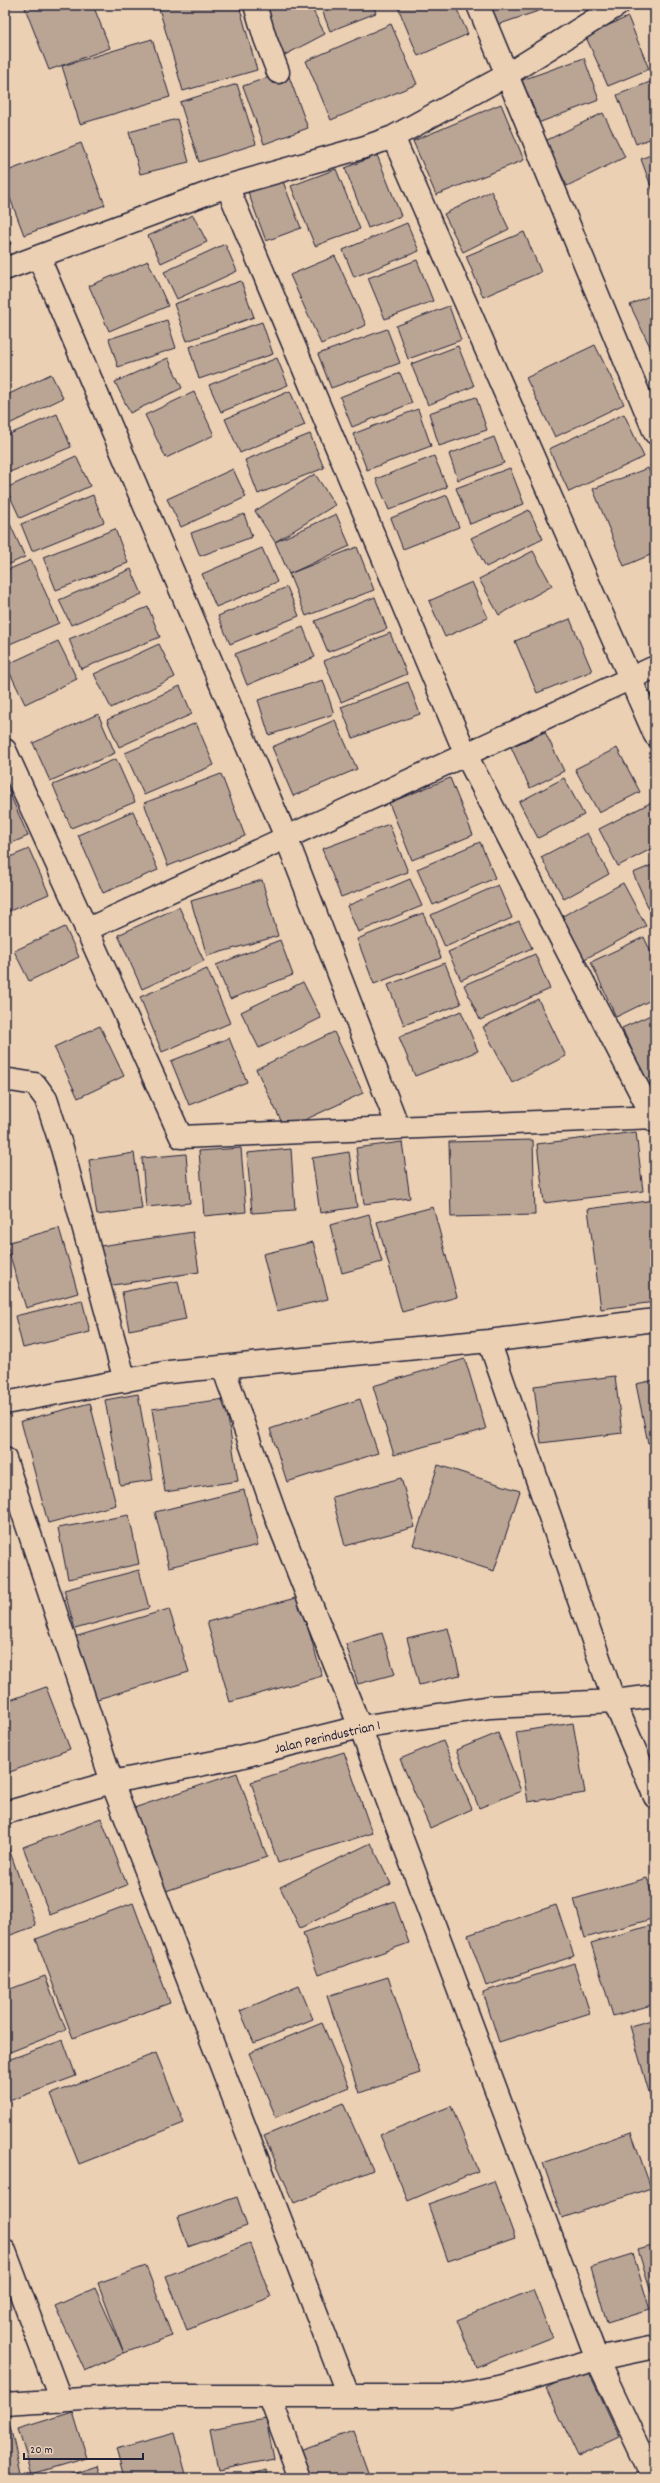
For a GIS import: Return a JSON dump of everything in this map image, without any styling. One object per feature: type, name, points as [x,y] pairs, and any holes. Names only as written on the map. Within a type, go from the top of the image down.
[{"type":"street","points":[[255,5],[278,72]]},
{"type":"street","points":[[478,5],[505,76],[655,433]]},
{"type":"street","points":[[5,270],[227,186],[365,148],[393,137],[505,76],[618,5]]},
{"type":"street","points":[[393,137],[629,679],[655,735]]},
{"type":"street","points":[[5,750],[181,1136],[398,1126],[654,1118],[466,754],[227,186]]},
{"type":"street","points":[[39,258],[286,838],[398,1126]]},
{"type":"street","points":[[86,930],[655,667]]},
{"type":"street","points":[[5,1082],[10,1080],[35,1084],[46,1099],[62,1148],[125,1381]]},
{"type":"street","points":[[5,1404],[169,1372],[489,1340],[655,1320]]},
{"type":"street","points":[[489,1340],[614,1701],[655,1797]]},
{"type":"street","points":[[223,1367],[277,1519],[360,1727],[597,2359],[654,2478]]},
{"type":"street","points":[[5,1459],[112,1782],[348,2395]]},
{"type":"street","name":"Jalan Perindustrian 1","points":[[5,1813],[112,1782],[235,1758],[360,1727],[490,1707],[614,1701],[655,1696]]},
{"type":"street","points":[[5,2251],[61,2401]]},
{"type":"street","points":[[5,2404],[130,2396],[451,2396],[503,2386],[597,2359],[655,2347]]},
{"type":"street","points":[[269,2395],[300,2478]]},
{"type":"building","points":[[33,5],[93,5],[110,48],[49,70],[25,8]]},
{"type":"building","points":[[158,5],[239,5],[257,70],[183,91]]},
{"type":"building","points":[[257,5],[310,5],[325,34],[283,56]]},
{"type":"building","points":[[320,5],[373,5],[376,13],[330,31]]},
{"type":"building","points":[[397,5],[455,5],[468,34],[418,56]]},
{"type":"building","points":[[484,5],[556,5],[491,27]]},
{"type":"building","points":[[628,17],[649,69],[608,86],[585,35]]},
{"type":"building","points":[[391,24],[417,84],[331,120],[306,61]]},
{"type":"building","points":[[152,39],[170,97],[80,124],[62,66]]},
{"type":"building","points":[[584,58],[599,100],[538,123],[522,80]]},
{"type":"building","points":[[287,71],[308,128],[264,144],[243,86]]},
{"type":"building","points":[[655,80],[655,137],[636,144],[617,95]]},
{"type":"building","points":[[237,84],[256,144],[199,162],[180,102]]},
{"type":"building","points":[[501,104],[524,160],[436,195],[413,141]]},
{"type":"building","points":[[603,113],[625,157],[567,186],[545,141]]},
{"type":"building","points":[[177,119],[189,162],[140,174],[129,132]]},
{"type":"building","points":[[81,143],[105,205],[24,235],[5,185],[5,172]]},
{"type":"building","points":[[655,153],[655,197],[641,159]]},
{"type":"building","points":[[377,155],[401,216],[368,228],[345,168]]},
{"type":"building","points":[[336,169],[360,229],[315,246],[291,186]]},
{"type":"building","points":[[282,179],[301,228],[266,241],[248,192]]},
{"type":"building","points":[[491,191],[509,229],[463,252],[444,214]]},
{"type":"building","points":[[193,215],[207,242],[161,263],[148,236]]},
{"type":"building","points":[[407,223],[419,251],[354,277],[343,250]]},
{"type":"building","points":[[5,232],[11,244],[5,248]]},
{"type":"building","points":[[524,232],[541,272],[483,297],[466,256]]},
{"type":"building","points":[[225,244],[237,271],[177,299],[164,272]]},
{"type":"building","points":[[335,256],[366,325],[321,344],[290,275]]},
{"type":"building","points":[[417,260],[433,301],[385,319],[368,278]]},
{"type":"building","points":[[148,261],[168,306],[109,331],[89,286]]},
{"type":"building","points":[[241,281],[254,317],[187,341],[174,304]]},
{"type":"building","points":[[655,293],[655,357],[630,305]]},
{"type":"building","points":[[449,306],[461,340],[408,359],[396,326]]},
{"type":"building","points":[[167,320],[176,348],[118,367],[109,339]]},
{"type":"building","points":[[262,322],[273,354],[199,379],[189,347]]},
{"type":"building","points":[[387,329],[400,363],[331,388],[318,354]]},
{"type":"building","points":[[595,345],[624,404],[555,437],[526,378]]},
{"type":"building","points":[[458,346],[474,386],[428,405],[411,364]]},
{"type":"building","points":[[168,358],[182,388],[130,413],[115,382]]},
{"type":"building","points":[[277,358],[288,385],[221,412],[209,385]]},
{"type":"building","points":[[400,373],[412,403],[352,427],[340,397]]},
{"type":"building","points":[[51,374],[63,398],[5,426],[5,396]]},
{"type":"building","points":[[290,391],[305,425],[240,453],[225,419]]},
{"type":"building","points":[[194,392],[214,435],[166,458],[145,415]]},
{"type":"building","points":[[476,397],[487,430],[439,446],[429,413]]},
{"type":"building","points":[[418,409],[431,446],[367,470],[353,434]]},
{"type":"building","points":[[57,414],[71,447],[5,474],[5,436]]},
{"type":"building","points":[[624,414],[644,457],[569,492],[549,449]]},
{"type":"building","points":[[310,434],[324,468],[258,494],[245,460]]},
{"type":"building","points":[[494,437],[504,463],[458,480],[449,454]]},
{"type":"building","points":[[76,456],[90,486],[20,518],[6,488]]},
{"type":"building","points":[[434,456],[447,487],[389,510],[376,479]]},
{"type":"building","points":[[510,468],[524,504],[470,524],[456,488]]},
{"type":"building","points":[[648,468],[655,485],[655,553],[624,566],[593,489]]},
{"type":"building","points":[[233,469],[246,497],[181,527],[167,499]]},
{"type":"building","points":[[315,474],[335,505],[275,542],[255,511]]},
{"type":"building","points":[[93,495],[104,522],[32,551],[21,524]]},
{"type":"building","points":[[447,495],[459,527],[403,549],[391,518]]},
{"type":"building","points":[[529,510],[543,539],[486,567],[471,538]]},
{"type":"building","points":[[5,513],[25,557],[5,566]]},
{"type":"building","points":[[244,514],[252,537],[200,556],[191,533]]},
{"type":"building","points":[[336,514],[350,546],[289,574],[275,542]]},
{"type":"building","points":[[115,529],[128,563],[56,590],[43,557]]},
{"type":"building","points":[[357,547],[374,590],[306,616],[289,574]]},
{"type":"building","points":[[262,548],[277,582],[216,607],[202,574]]},
{"type":"building","points":[[533,551],[552,586],[499,615],[479,579]]},
{"type":"building","points":[[31,560],[59,623],[5,646],[5,571]]},
{"type":"building","points":[[131,569],[142,594],[71,625],[59,600]]},
{"type":"building","points":[[472,582],[488,618],[445,637],[429,601]]},
{"type":"building","points":[[287,587],[299,616],[230,644],[218,616]]},
{"type":"building","points":[[375,597],[387,629],[328,652],[315,621]]},
{"type":"building","points":[[148,607],[160,637],[81,669],[69,639]]},
{"type":"building","points":[[570,619],[592,671],[537,693],[515,641]]},
{"type":"building","points":[[303,627],[315,657],[247,685],[235,654]]},
{"type":"building","points":[[390,633],[407,674],[341,702],[324,661]]},
{"type":"building","points":[[58,641],[77,679],[25,704],[6,665]]},
{"type":"building","points":[[159,644],[175,677],[111,708],[94,674]]},
{"type":"building","points":[[323,680],[334,714],[269,735],[258,700]]},
{"type":"building","points":[[408,682],[420,714],[353,738],[341,707]]},
{"type":"building","points":[[180,686],[192,714],[119,747],[107,720]]},
{"type":"building","points":[[98,714],[115,753],[50,781],[33,743]]},
{"type":"building","points":[[335,720],[357,769],[293,796],[272,747]]},
{"type":"building","points":[[196,723],[214,765],[144,795],[125,753]]},
{"type":"building","points":[[545,732],[564,771],[530,788],[511,747]]},
{"type":"building","points":[[617,748],[640,792],[599,813],[575,769]]},
{"type":"building","points":[[116,759],[135,802],[71,828],[53,785]]},
{"type":"building","points":[[221,774],[245,836],[168,866],[144,803]]},
{"type":"building","points":[[450,778],[473,835],[412,860],[389,803]]},
{"type":"building","points":[[564,778],[584,815],[538,838],[519,802]]},
{"type":"building","points":[[7,787],[28,836],[5,846],[5,788]]},
{"type":"building","points":[[654,801],[655,847],[618,866],[599,829]]},
{"type":"building","points":[[133,811],[158,870],[103,893],[78,835]]},
{"type":"building","points":[[389,824],[408,872],[341,897],[322,849]]},
{"type":"building","points":[[587,833],[609,874],[564,899],[541,857]]},
{"type":"building","points":[[480,842],[495,878],[433,905],[417,869]]},
{"type":"building","points":[[29,849],[49,894],[5,913],[5,859]]},
{"type":"building","points":[[655,864],[655,917],[653,918],[633,873]]},
{"type":"building","points":[[410,879],[422,906],[358,932],[347,906]]},
{"type":"building","points":[[262,880],[278,936],[207,956],[191,901]]},
{"type":"building","points":[[623,883],[646,926],[583,960],[559,918]]},
{"type":"building","points":[[498,885],[512,918],[445,947],[431,915]]},
{"type":"building","points":[[179,907],[204,961],[142,989],[118,935]]},
{"type":"building","points":[[423,913],[441,958],[374,984],[357,939]]},
{"type":"building","points":[[519,921],[532,948],[461,980],[448,952]]},
{"type":"building","points":[[65,927],[79,957],[29,981],[14,951]]},
{"type":"building","points":[[644,937],[655,961],[655,998],[616,1017],[591,962]]},
{"type":"building","points":[[280,940],[293,975],[230,999],[216,965]]},
{"type":"building","points":[[535,954],[550,989],[480,1020],[464,985]]},
{"type":"building","points":[[445,963],[461,1004],[404,1025],[388,985]]},
{"type":"building","points":[[207,969],[230,1023],[162,1052],[140,997]]},
{"type":"building","points":[[303,982],[321,1018],[259,1048],[241,1012]]},
{"type":"building","points":[[538,999],[566,1056],[512,1083],[483,1027]]},
{"type":"building","points":[[461,1011],[478,1051],[415,1076],[399,1037]]},
{"type":"building","points":[[655,1013],[655,1098],[654,1099],[622,1028]]},
{"type":"building","points":[[100,1026],[124,1076],[78,1098],[54,1047]]},
{"type":"building","points":[[334,1032],[363,1093],[285,1129],[256,1069]]},
{"type":"building","points":[[229,1038],[247,1082],[189,1105],[171,1061]]},
{"type":"building","points":[[636,1132],[643,1191],[544,1203],[537,1144]]},
{"type":"building","points":[[533,1140],[535,1215],[451,1217],[449,1142]]},
{"type":"building","points":[[402,1142],[410,1198],[364,1204],[356,1148]]},
{"type":"building","points":[[241,1148],[246,1212],[204,1216],[199,1151]]},
{"type":"building","points":[[291,1149],[295,1210],[252,1213],[247,1153]]},
{"type":"building","points":[[349,1152],[357,1207],[320,1213],[312,1158]]},
{"type":"building","points":[[134,1153],[142,1209],[97,1215],[89,1160]]},
{"type":"building","points":[[186,1154],[190,1203],[146,1207],[142,1158]]},
{"type":"building","points":[[655,1200],[655,1302],[601,1309],[588,1209]]},
{"type":"building","points":[[433,1207],[457,1297],[402,1312],[377,1222]]},
{"type":"building","points":[[369,1214],[382,1262],[342,1273],[330,1225]]},
{"type":"building","points":[[59,1228],[78,1293],[26,1308],[6,1243]]},
{"type":"building","points":[[193,1232],[199,1272],[107,1286],[100,1246]]},
{"type":"building","points":[[313,1242],[328,1299],[277,1311],[263,1254]]},
{"type":"building","points":[[178,1281],[186,1319],[129,1330],[122,1292]]},
{"type":"building","points":[[82,1300],[90,1332],[23,1348],[15,1316]]},
{"type":"building","points":[[465,1359],[486,1429],[394,1455],[373,1386]]},
{"type":"building","points":[[615,1376],[622,1433],[541,1443],[534,1386]]},
{"type":"building","points":[[655,1380],[655,1441],[648,1443],[636,1384]]},
{"type":"building","points":[[138,1394],[153,1480],[120,1485],[105,1400]]},
{"type":"building","points":[[225,1399],[238,1481],[165,1492],[152,1409]]},
{"type":"building","points":[[360,1399],[378,1453],[287,1482],[270,1429]]},
{"type":"building","points":[[90,1403],[116,1505],[48,1523],[21,1421]]},
{"type":"building","points":[[438,1465],[520,1491],[494,1571],[413,1545]]},
{"type":"building","points":[[401,1478],[415,1527],[345,1546],[332,1497]]},
{"type":"building","points":[[244,1490],[258,1545],[169,1567],[155,1512]]},
{"type":"building","points":[[129,1515],[139,1564],[68,1579],[58,1528]]},
{"type":"building","points":[[139,1570],[149,1608],[75,1629],[64,1590]]},
{"type":"building","points":[[299,1597],[322,1676],[230,1702],[207,1622]]},
{"type":"building","points":[[169,1609],[189,1672],[94,1700],[74,1637]]},
{"type":"building","points":[[448,1628],[460,1675],[419,1685],[407,1638]]},
{"type":"building","points":[[382,1633],[395,1674],[358,1684],[346,1644]]},
{"type":"building","points":[[46,1687],[70,1749],[5,1774],[5,1702]]},
{"type":"building","points":[[573,1723],[585,1793],[528,1802],[516,1732]]},
{"type":"building","points":[[498,1733],[521,1791],[479,1808],[456,1750]]},
{"type":"building","points":[[443,1741],[472,1809],[430,1828],[400,1759]]},
{"type":"building","points":[[344,1752],[372,1833],[278,1863],[251,1782]]},
{"type":"building","points":[[237,1773],[267,1857],[163,1892],[134,1808]]},
{"type":"building","points":[[101,1818],[127,1885],[50,1915],[23,1847]]},
{"type":"building","points":[[7,1843],[36,1926],[5,1937],[5,1844]]},
{"type":"building","points":[[371,1843],[391,1884],[300,1928],[280,1887]]},
{"type":"building","points":[[647,1878],[655,1905],[655,1918],[585,1938],[574,1899]]},
{"type":"building","points":[[394,1901],[409,1943],[318,1975],[303,1933]]},
{"type":"building","points":[[133,1903],[170,2003],[73,2038],[36,1939]]},
{"type":"building","points":[[556,1905],[574,1956],[486,1986],[468,1935]]},
{"type":"building","points":[[655,1924],[655,2004],[613,2016],[591,1943]]},
{"type":"building","points":[[574,1963],[590,2013],[499,2042],[483,1992]]},
{"type":"building","points":[[45,1976],[66,2030],[5,2054],[5,1991]]},
{"type":"building","points":[[388,1977],[420,2073],[359,2093],[327,1996]]},
{"type":"building","points":[[299,1986],[313,2019],[254,2043],[240,2011]]},
{"type":"building","points":[[655,2019],[655,2105],[653,2106],[630,2026]]},
{"type":"building","points":[[322,2023],[349,2087],[276,2117],[249,2053]]},
{"type":"building","points":[[63,2040],[76,2076],[9,2101],[5,2091],[5,2061]]},
{"type":"building","points":[[156,2053],[184,2123],[79,2164],[51,2094]]},
{"type":"building","points":[[343,2103],[373,2170],[294,2203],[264,2136]]},
{"type":"building","points":[[451,2106],[478,2171],[408,2201],[380,2135]]},
{"type":"building","points":[[631,2132],[651,2188],[562,2218],[543,2163]]},
{"type":"building","points":[[494,2181],[515,2238],[448,2261],[428,2204]]},
{"type":"building","points":[[237,2197],[247,2226],[188,2247],[178,2217]]},
{"type":"building","points":[[250,2243],[271,2297],[187,2330],[166,2276]]},
{"type":"building","points":[[655,2245],[655,2304],[638,2250]]},
{"type":"building","points":[[633,2254],[650,2310],[607,2323],[591,2267]]},
{"type":"building","points":[[146,2266],[172,2336],[124,2353],[98,2283]]},
{"type":"building","points":[[95,2288],[124,2353],[85,2371],[55,2306]]},
{"type":"building","points":[[533,2290],[552,2337],[476,2367],[457,2320]]},
{"type":"building","points":[[587,2368],[619,2437],[578,2456],[546,2388]]},
{"type":"building","points":[[73,2412],[87,2458],[32,2474],[18,2429]]},
{"type":"building","points":[[7,2413],[22,2478],[5,2478],[5,2414]]},
{"type":"building","points":[[266,2419],[274,2459],[218,2470],[210,2429]]},
{"type":"building","points":[[353,2431],[370,2478],[309,2478],[300,2450]]},
{"type":"building","points":[[175,2433],[187,2478],[124,2478],[116,2449]]},
{"type":"building","points":[[98,2466],[102,2478],[61,2478]]},
{"type":"building","points":[[266,2470],[269,2478],[240,2478]]}]
